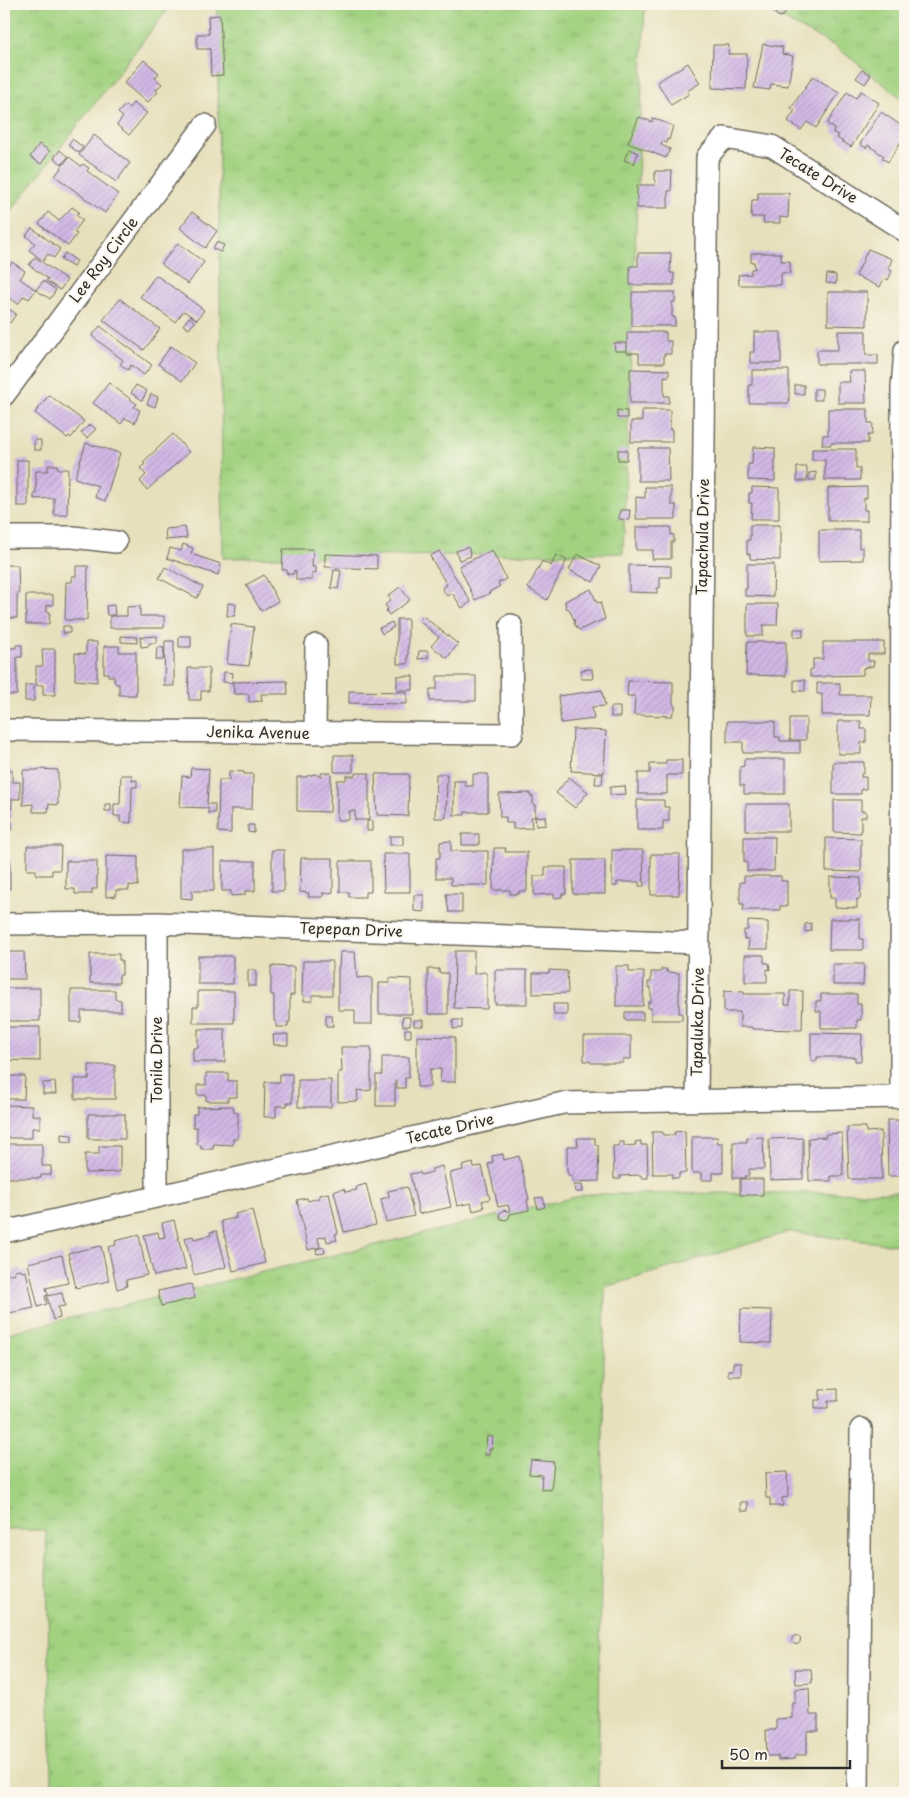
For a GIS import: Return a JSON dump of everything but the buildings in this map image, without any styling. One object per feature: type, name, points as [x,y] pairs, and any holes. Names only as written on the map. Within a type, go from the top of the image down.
[{"type":"street","name":"Lee Roy Circle","points":[[4,394],[204,125]]},
{"type":"street","name":"Tecate Drive","points":[[724,138],[772,146],[905,231]]},
{"type":"street","name":"Tapachula Drive","points":[[699,943],[707,157],[724,138]]},
{"type":"street","points":[[903,1097],[902,388],[905,350]]},
{"type":"street","points":[[4,537],[73,537],[116,542]]},
{"type":"street","name":"Jenika Avenue","points":[[4,730],[512,734],[511,625]]},
{"type":"street","points":[[315,733],[316,645]]},
{"type":"street","name":"Tepepan Drive","points":[[4,924],[157,923],[699,943]]},
{"type":"street","name":"Tonila Drive","points":[[157,923],[157,1197]]},
{"type":"street","name":"Tapaluka Drive","points":[[697,1101],[699,943]]},
{"type":"street","name":"Tecate Drive","points":[[4,1232],[563,1103],[903,1097]]},
{"type":"street","points":[[858,1793],[861,1429]]},
{"type":"green space","points":[[4,4],[172,4],[4,220]]},
{"type":"green space","points":[[217,4],[645,4],[623,553],[223,558]]},
{"type":"green space","points":[[753,4],[905,4],[905,101],[835,46]]},
{"type":"green space","points":[[905,1192],[905,1246],[789,1232],[605,1287],[598,1793],[4,1793],[4,1787],[52,1784],[46,1530],[4,1530],[4,1334],[588,1194]]}]
